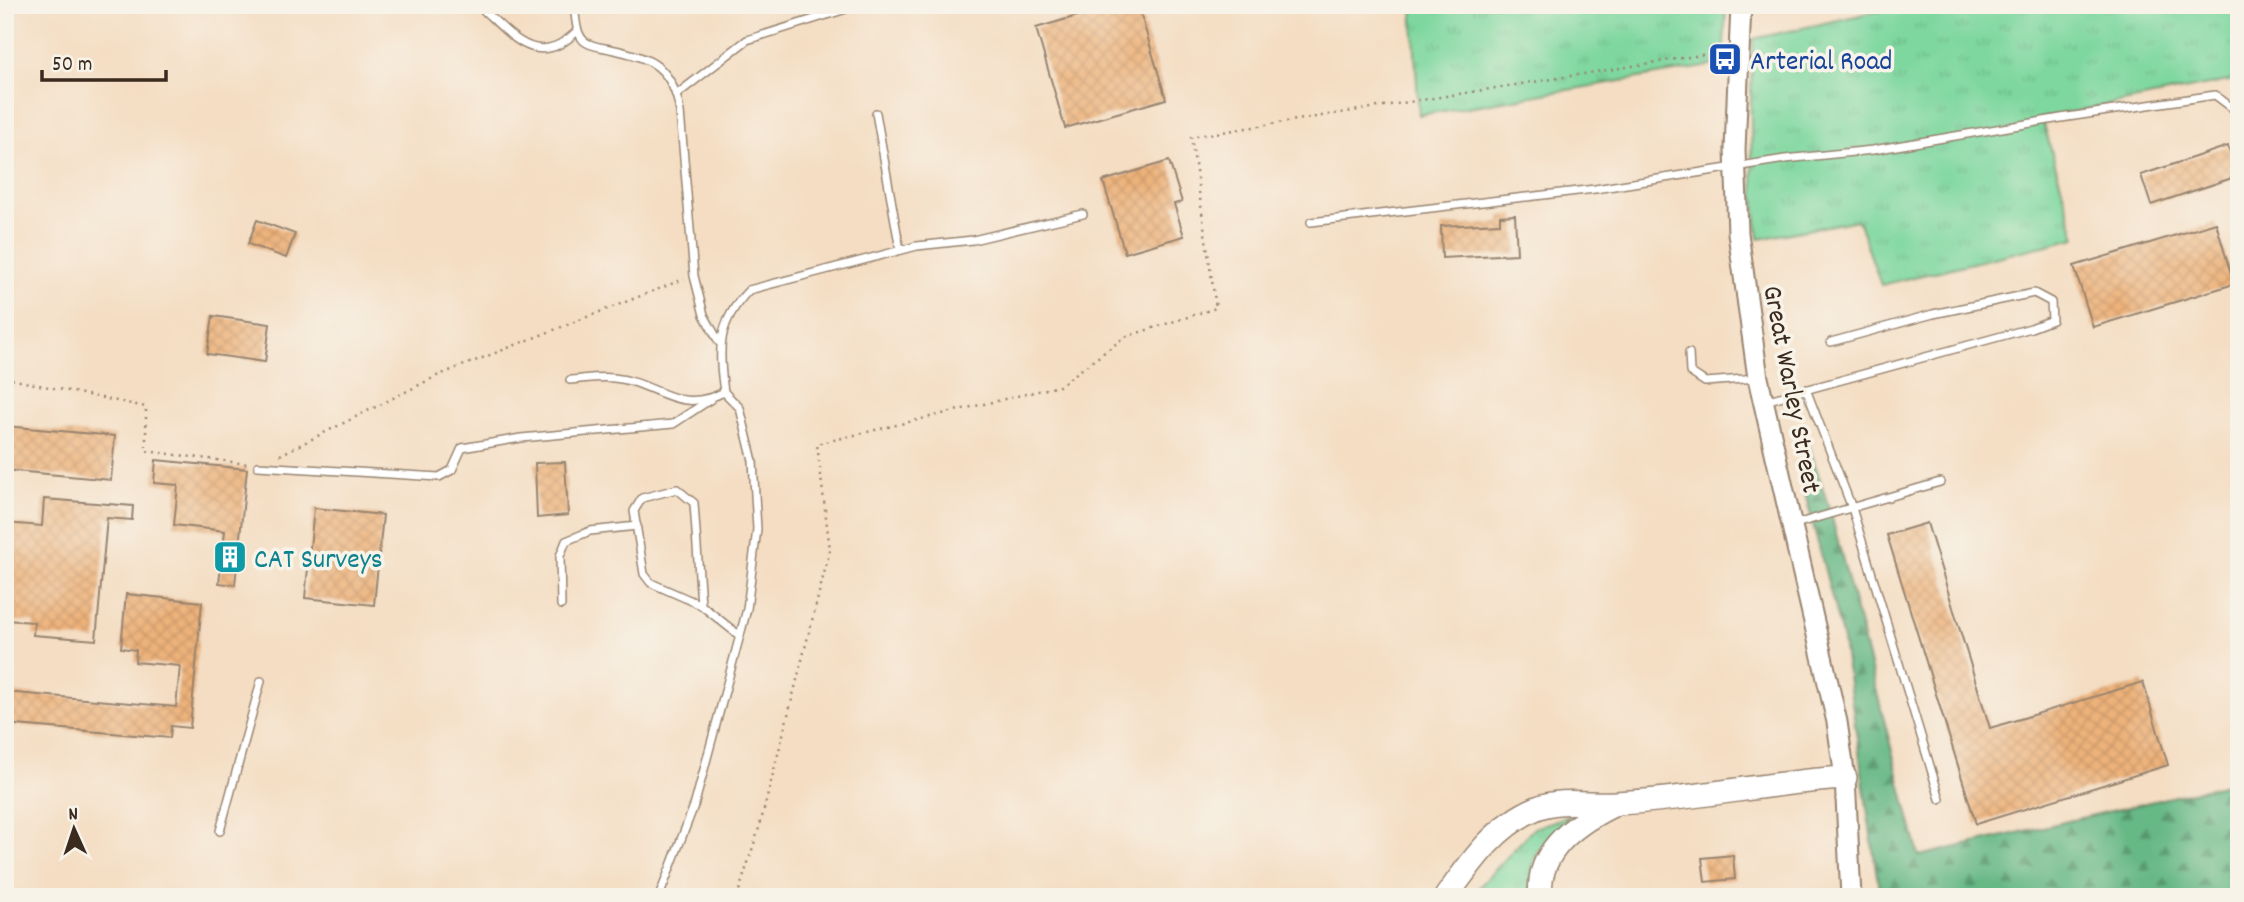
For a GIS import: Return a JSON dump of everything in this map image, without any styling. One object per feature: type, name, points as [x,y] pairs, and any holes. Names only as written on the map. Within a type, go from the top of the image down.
[{"type":"highway","points":[[1446,897],[1473,860],[1503,827],[1538,807],[1616,803],[1845,778]]},
{"type":"highway","points":[[1541,897],[1544,868],[1556,846],[1586,818],[1616,803]]},
{"type":"main road","name":"Great Warley Street","points":[[1741,5],[1735,166],[1738,233],[1758,378],[1827,668],[1845,778],[1851,891]]},
{"type":"lane","points":[[478,5],[524,46],[541,50],[554,48],[564,44],[577,31]]},
{"type":"lane","points":[[574,5],[577,31],[585,42],[621,51],[661,66],[676,95],[680,112],[694,276],[704,315],[719,342],[724,392],[740,408],[753,461],[757,529],[747,609],[695,803],[659,897]]},
{"type":"lane","points":[[676,95],[747,40],[859,5]]},
{"type":"lane","points":[[1311,222],[1595,189],[1735,166],[1873,150],[2216,95],[2235,110],[2239,120]]},
{"type":"lane","points":[[876,113],[900,250]]},
{"type":"lane","points":[[719,342],[736,303],[749,290],[900,250],[974,240],[1083,214]]},
{"type":"lane","points":[[1764,401],[2031,328],[2052,320],[2053,312],[2050,302],[2034,293],[1933,314],[1831,342]]},
{"type":"lane","points":[[1689,353],[1690,372],[1705,382],[1758,378]]},
{"type":"lane","points":[[570,380],[615,377],[677,400],[712,398]]},
{"type":"lane","points":[[1806,389],[1853,508],[1940,799]]},
{"type":"lane","points":[[258,466],[439,477],[452,470],[462,448],[522,438],[673,424],[724,392]]},
{"type":"lane","points":[[1791,525],[1940,482]]},
{"type":"lane","points":[[701,605],[694,503],[677,489],[642,498],[634,511],[644,574],[651,583],[701,605],[740,636]]},
{"type":"lane","points":[[561,605],[559,556],[566,541],[590,531],[637,526]]},
{"type":"lane","points":[[220,831],[261,681]]},
{"type":"path","points":[[737,897],[760,825],[830,551],[817,444],[1059,386],[1125,337],[1216,308],[1191,137],[1739,49]]},
{"type":"path","points":[[5,378],[146,407],[146,451],[258,466],[439,375],[694,276]]},
{"type":"green space","points":[[1412,5],[1726,5],[1723,64],[1419,115]]},
{"type":"green space","points":[[1905,5],[2239,5],[2239,79],[2042,118],[2076,238],[1881,285],[1858,220],[1759,239],[1751,139],[1753,39]]},
{"type":"green space","points":[[1807,440],[1831,514],[1919,856],[2239,781],[2239,897],[1880,897],[1843,641],[1800,473]]},
{"type":"green space","points":[[1571,815],[1539,850],[1532,869],[1530,897],[1470,897],[1534,828]]},
{"type":"building","points":[[1115,5],[1138,5],[1166,99],[1065,128],[1036,28]]},
{"type":"building","points":[[2228,146],[2238,176],[2151,205],[2141,175]]},
{"type":"building","points":[[1169,161],[1182,202],[1174,204],[1184,236],[1125,253],[1103,181]]},
{"type":"building","points":[[1515,215],[1517,254],[1442,258],[1441,226],[1500,223],[1500,216]]},
{"type":"building","points":[[257,220],[295,234],[286,258],[248,244]]},
{"type":"building","points":[[2216,223],[2234,284],[2093,327],[2074,266]]},
{"type":"building","points":[[213,316],[270,324],[265,362],[207,354]]},
{"type":"building","points":[[5,426],[115,436],[111,480],[5,470]]},
{"type":"building","points":[[156,460],[247,469],[235,585],[219,583],[225,531],[174,525],[178,485],[154,483]]},
{"type":"building","points":[[565,462],[568,515],[537,518],[535,463]]},
{"type":"building","points":[[44,499],[133,506],[132,520],[107,518],[96,640],[33,635],[34,622],[5,620],[5,523],[42,526]]},
{"type":"building","points":[[314,508],[383,515],[374,605],[305,598]]},
{"type":"building","points":[[1927,523],[1990,728],[2143,682],[2168,765],[1976,824],[1887,535]]},
{"type":"building","points":[[126,594],[202,602],[190,728],[171,726],[170,738],[5,724],[5,692],[176,707],[180,666],[135,662],[136,650],[121,648]]},
{"type":"building","points":[[1733,855],[1735,879],[1705,882],[1702,858]]},
{"type":"place","name":"Arterial Road","points":[[1725,59]]},
{"type":"place","name":"CAT Surveys","points":[[230,557]]}]
